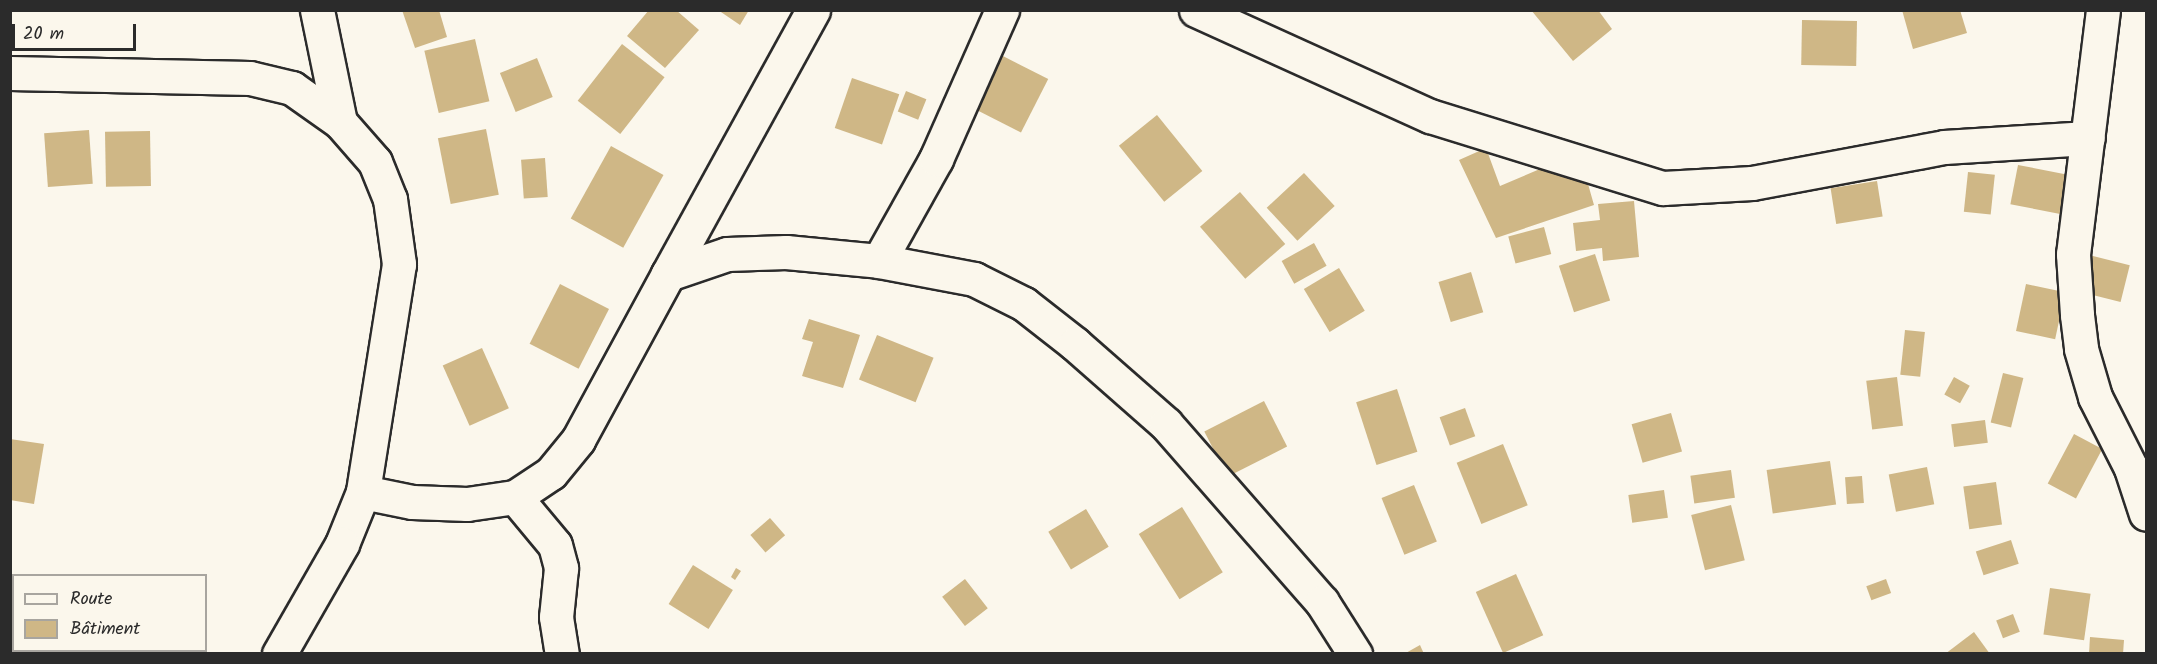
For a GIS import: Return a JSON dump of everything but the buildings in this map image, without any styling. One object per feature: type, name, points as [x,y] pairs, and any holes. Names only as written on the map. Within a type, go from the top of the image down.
[{"type":"street","points":[[317,10],[340,122]]},
{"type":"street","points":[[363,492],[412,502],[456,504],[515,497],[551,473],[578,440],[813,10]]},
{"type":"street","points":[[879,261],[936,159],[1002,10]]},
{"type":"street","points":[[1196,10],[1430,116],[1663,188],[1752,183],[1944,147],[2088,138]]},
{"type":"street","points":[[2103,10],[2073,254],[2081,349],[2095,397],[2131,468],[2146,514]]},
{"type":"street","points":[[10,73],[250,78],[292,88],[340,122],[375,162],[390,199],[399,264],[363,492],[342,544],[279,654]]},
{"type":"street","points":[[668,274],[727,254],[786,252],[879,261],[974,279],[1024,304],[1075,344],[1166,424],[1322,602],[1355,654]]},
{"type":"street","points":[[515,497],[555,545],[561,568],[556,617],[562,654]]}]
